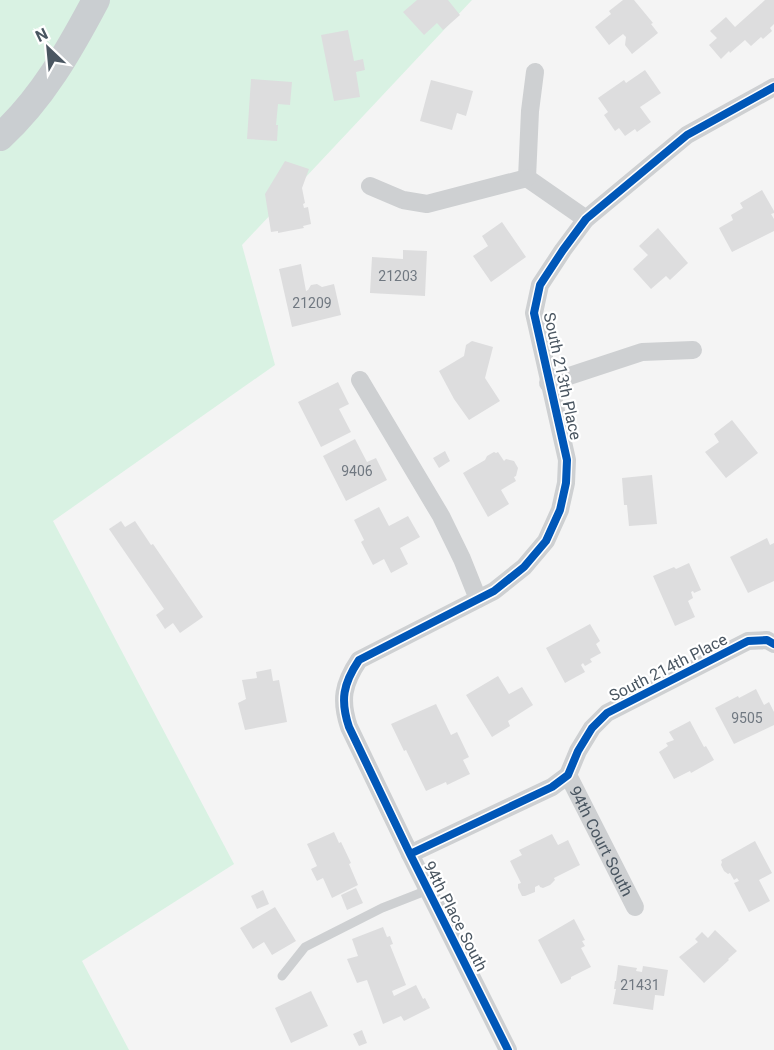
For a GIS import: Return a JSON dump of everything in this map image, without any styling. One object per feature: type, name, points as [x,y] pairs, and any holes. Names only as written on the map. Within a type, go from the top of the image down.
[{"type":"main road","points":[[0,137],[47,84],[73,44],[96,0]]},
{"type":"street","points":[[527,178],[530,111],[535,72]]},
{"type":"street","name":"South 213th Place","points":[[344,693],[349,675],[359,660],[494,591],[524,567],[546,541],[560,510],[566,483],[567,460],[534,313],[540,285],[563,249],[586,219],[687,135],[774,87]]},
{"type":"street","points":[[370,186],[403,200],[427,204],[527,178],[586,219]]},
{"type":"street","points":[[548,383],[642,352],[693,350]]},
{"type":"street","points":[[360,380],[441,516],[478,599]]},
{"type":"street","name":"South 214th Place","points":[[568,775],[578,751],[592,728],[608,713],[748,641],[772,638]]},
{"type":"street","name":"94th Place South","points":[[344,693],[345,712],[350,727],[428,891],[508,1050]]},
{"type":"street","points":[[410,854],[552,787],[568,775]]},
{"type":"street","name":"94th Court South","points":[[568,775],[635,908]]},
{"type":"lane","points":[[282,976],[305,947],[382,908],[428,891]]},
{"type":"green space","points":[[0,0],[472,0],[242,245],[275,365],[53,521],[234,864],[82,961],[129,1050],[0,1050]]},
{"type":"building","points":[[417,0],[448,0],[460,15],[443,30],[437,23],[424,35],[403,12]]},
{"type":"building","points":[[623,0],[634,0],[653,23],[651,24],[658,33],[632,54],[625,45],[626,37],[623,34],[609,45],[595,27]]},
{"type":"building","points":[[765,0],[774,0],[774,24],[770,28],[772,31],[751,46],[745,40],[721,59],[709,45],[717,38],[710,31],[726,17],[735,27]]},
{"type":"building","points":[[348,30],[354,61],[363,59],[365,70],[356,72],[360,97],[334,101],[321,35]]},
{"type":"building","points":[[645,70],[661,93],[640,107],[651,122],[637,132],[635,129],[625,136],[619,128],[615,131],[604,115],[608,112],[598,98],[624,80],[626,83]]},
{"type":"building","points":[[251,79],[292,82],[290,105],[278,104],[277,141],[247,139]]},
{"type":"building","points":[[431,80],[473,91],[466,116],[457,113],[452,130],[420,121]]},
{"type":"building","points":[[285,161],[309,169],[302,188],[304,208],[308,207],[311,224],[303,226],[304,228],[278,233],[278,231],[271,232],[265,194]]},
{"type":"building","points":[[762,190],[774,211],[771,214],[774,219],[774,231],[732,252],[719,228],[733,220],[731,215],[743,208],[740,203]]},
{"type":"building","points":[[502,222],[526,257],[491,282],[473,256],[488,246],[482,236]]},
{"type":"building","points":[[658,228],[688,263],[670,280],[666,276],[651,289],[633,269],[648,255],[639,246]]},
{"type":"building","points":[[403,250],[427,251],[425,296],[370,293],[372,257],[403,259]]},
{"type":"building","points":[[301,264],[306,291],[311,285],[317,284],[322,287],[334,284],[341,315],[292,327],[279,269]]},
{"type":"building","points":[[472,341],[493,347],[485,378],[500,401],[469,420],[454,399],[439,371],[464,356],[466,345]]},
{"type":"building","points":[[338,382],[349,404],[339,409],[351,432],[321,447],[298,402]]},
{"type":"building","points":[[732,420],[758,453],[726,478],[705,452],[719,442],[714,434]]},
{"type":"building","points":[[355,439],[367,462],[376,458],[387,480],[346,501],[323,456]]},
{"type":"building","points":[[445,451],[450,461],[439,468],[433,458]]},
{"type":"building","points":[[494,452],[498,452],[504,461],[506,459],[514,461],[518,468],[514,477],[516,481],[501,490],[509,504],[488,517],[463,473]]},
{"type":"building","points":[[652,475],[657,524],[629,526],[627,505],[624,505],[622,478]]},
{"type":"building","points":[[379,507],[389,526],[408,516],[420,537],[400,548],[408,564],[391,573],[384,559],[373,565],[361,542],[364,540],[354,520]]},
{"type":"building","points":[[121,521],[125,527],[135,521],[203,617],[180,633],[173,623],[165,629],[156,615],[164,609],[109,529]]},
{"type":"building","points":[[767,538],[770,545],[774,543],[774,581],[748,593],[730,557]]},
{"type":"building","points":[[689,563],[701,590],[691,592],[693,598],[688,601],[695,617],[675,626],[653,576]]},
{"type":"building","points":[[590,624],[600,641],[596,644],[601,653],[590,659],[592,662],[585,666],[583,663],[581,665],[585,672],[565,683],[546,648]]},
{"type":"building","points":[[271,669],[273,681],[279,680],[287,722],[245,730],[238,703],[246,699],[242,680],[257,678],[256,672]]},
{"type":"building","points":[[498,676],[509,694],[522,687],[533,705],[508,721],[510,726],[492,737],[466,695]]},
{"type":"building","points":[[756,689],[764,705],[769,702],[774,712],[774,725],[734,744],[715,708]]},
{"type":"building","points":[[436,704],[451,735],[457,732],[469,757],[463,760],[470,774],[447,785],[446,782],[426,791],[391,724]]},
{"type":"building","points":[[690,721],[714,760],[691,773],[690,771],[674,779],[659,752],[668,746],[666,743],[674,740],[669,732]]},
{"type":"building","points":[[334,832],[351,863],[349,864],[358,885],[332,898],[323,878],[317,881],[311,869],[317,866],[307,844]]},
{"type":"building","points":[[552,834],[558,845],[568,840],[580,865],[554,878],[555,880],[550,885],[543,888],[539,885],[535,887],[535,892],[522,896],[518,888],[518,884],[521,883],[510,861],[522,855],[519,850]]},
{"type":"building","points":[[755,841],[772,873],[759,880],[770,901],[749,912],[734,883],[739,881],[737,878],[734,880],[730,873],[724,871],[721,860]]},
{"type":"building","points":[[356,888],[363,903],[347,910],[341,895]]},
{"type":"building","points":[[263,890],[269,904],[257,909],[251,896]]},
{"type":"building","points":[[275,907],[296,941],[272,955],[264,942],[253,949],[240,928]]},
{"type":"building","points":[[574,919],[585,940],[582,941],[585,946],[581,948],[591,967],[561,984],[538,940]]},
{"type":"building","points":[[383,927],[387,937],[390,936],[393,944],[390,945],[406,985],[392,991],[394,996],[416,985],[430,1008],[404,1021],[401,1016],[383,1024],[367,980],[357,983],[347,959],[358,956],[352,939]]},
{"type":"building","points":[[715,930],[737,951],[704,983],[679,957],[698,942],[695,939],[702,932],[708,938]]},
{"type":"building","points":[[618,965],[637,968],[636,971],[642,972],[643,966],[668,970],[664,996],[655,995],[653,1010],[613,1004]]},
{"type":"building","points":[[311,991],[328,1026],[291,1043],[275,1008]]},
{"type":"building","points":[[362,1030],[367,1043],[359,1046],[353,1034]]},
{"type":"cycle path","points":[[508,1050],[349,727],[344,700],[346,685],[359,660],[494,591],[524,567],[546,541],[560,510],[566,483],[567,460],[534,313],[540,285],[586,219],[687,135],[774,87]]},
{"type":"cycle path","points":[[410,854],[552,787],[568,775],[578,751],[592,728],[607,713],[748,641],[767,640],[774,644]]}]
